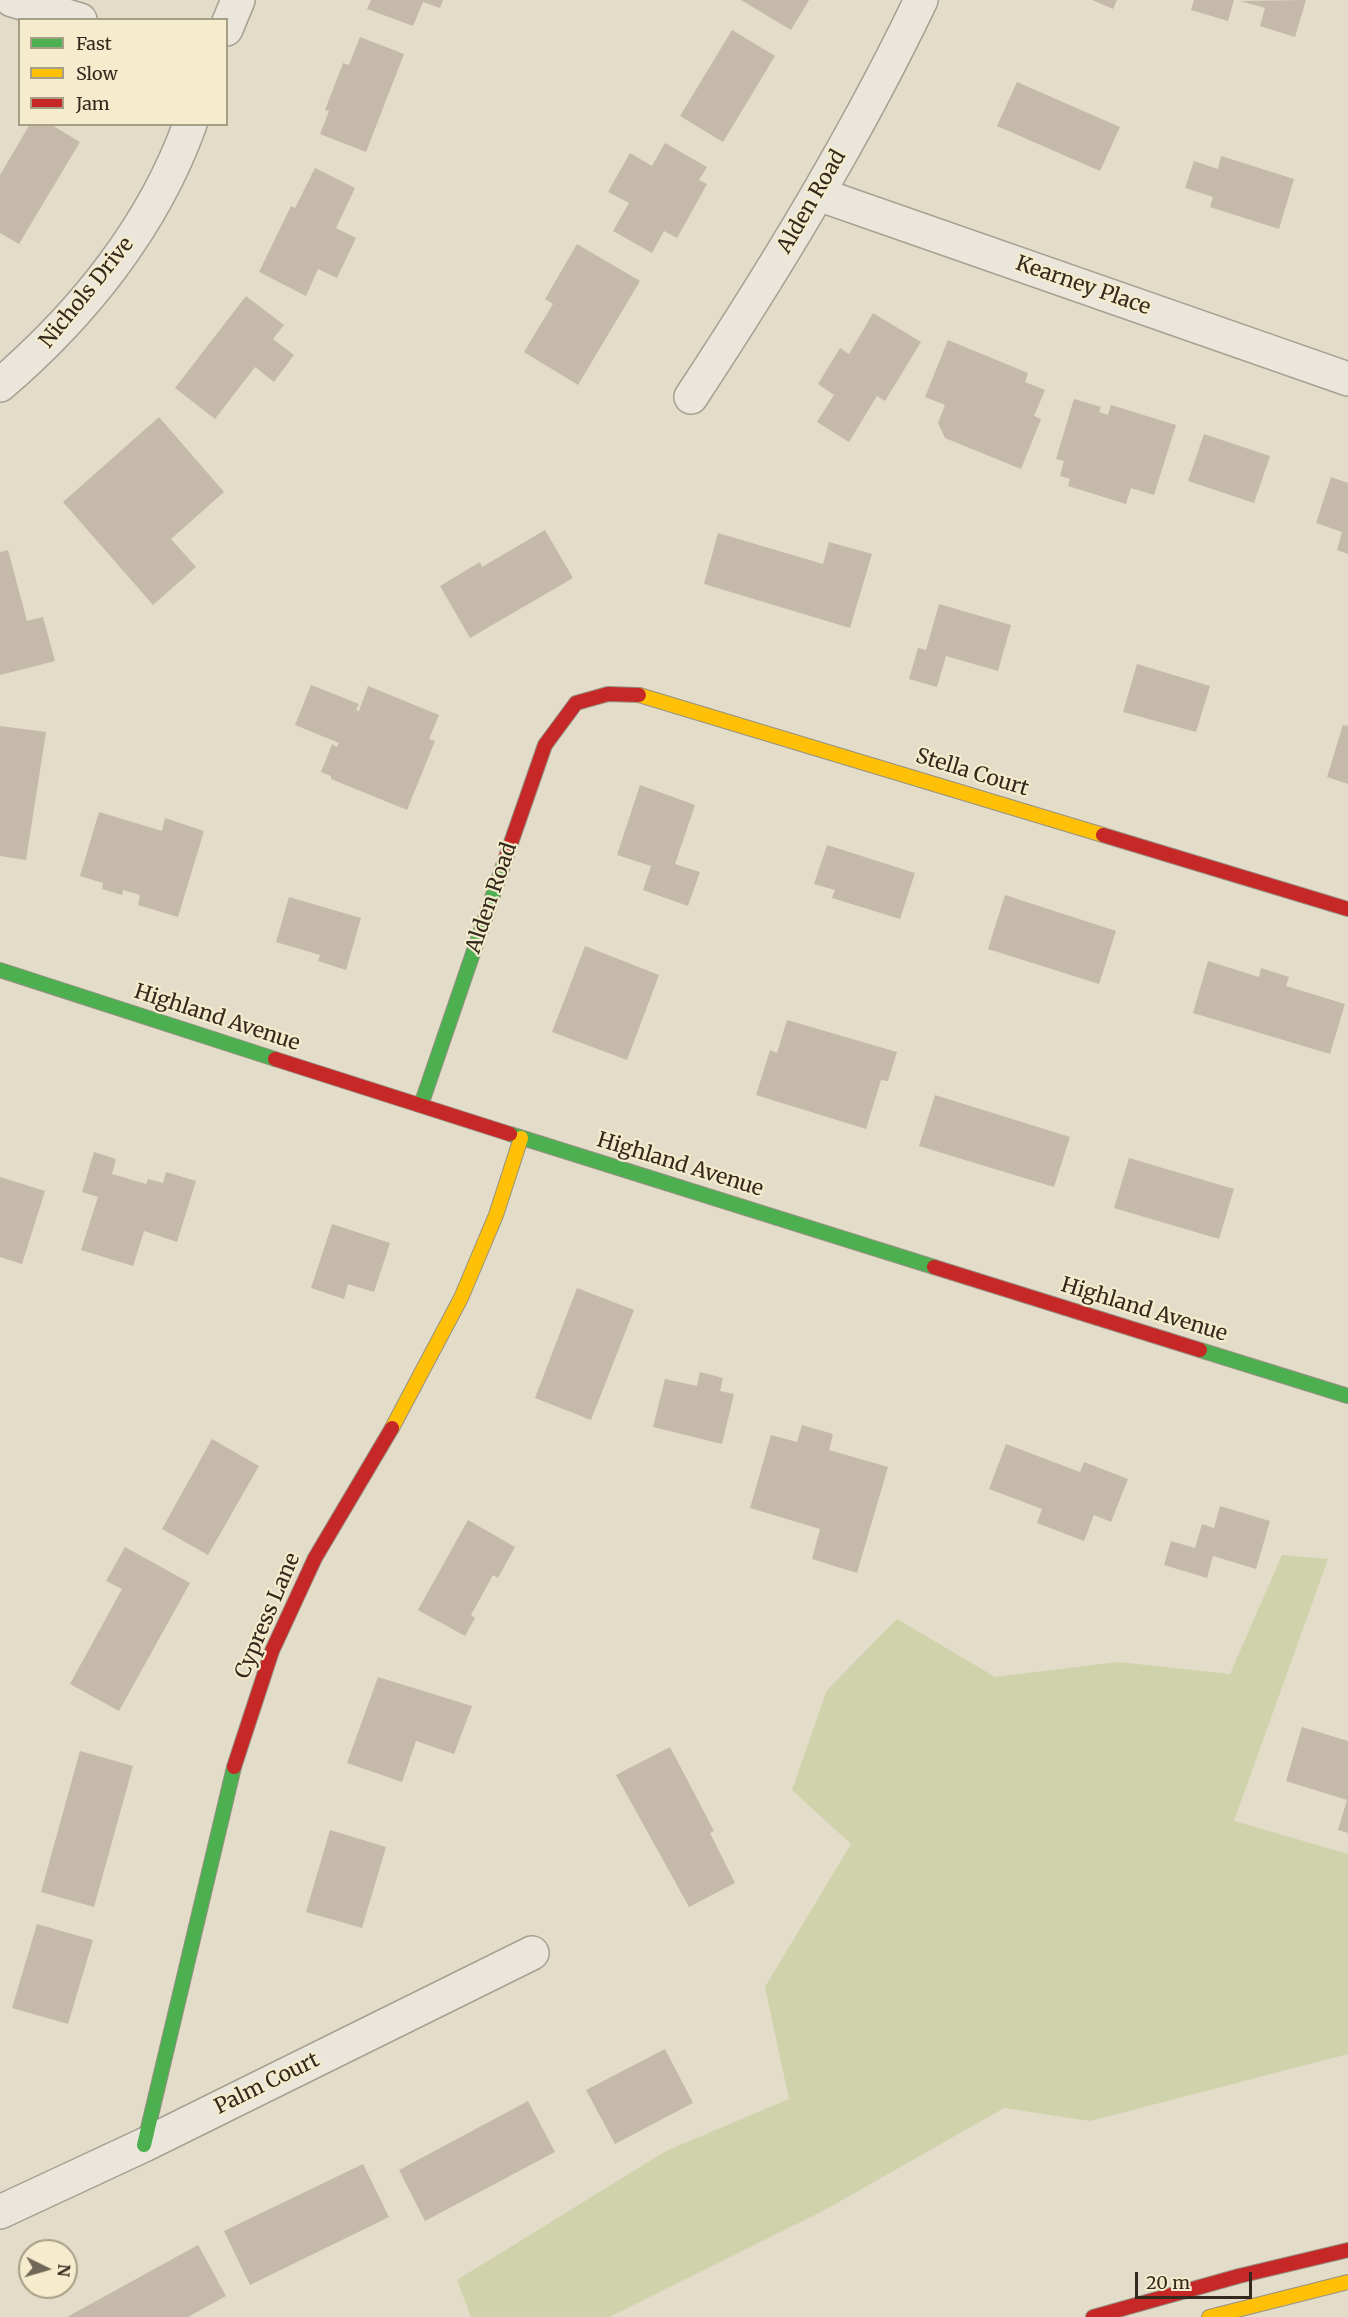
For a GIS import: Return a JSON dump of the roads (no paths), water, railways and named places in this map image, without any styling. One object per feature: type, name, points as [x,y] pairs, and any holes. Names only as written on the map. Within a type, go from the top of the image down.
[{"type":"main road","name":"Stella Court","points":[[582,702],[609,694],[640,695],[1348,909]]},
{"type":"main road","name":"Alden Road","points":[[421,1105],[545,745],[576,703],[582,702]]},
{"type":"main road","name":"Highland Avenue","points":[[0,970],[521,1138],[1348,1396]]},
{"type":"main road","name":"Cypress Lane","points":[[144,2145],[238,1748],[272,1651],[315,1558],[389,1434],[461,1298],[496,1215],[521,1138]]},
{"type":"main road","points":[[1093,2317],[1239,2276],[1348,2250]]},
{"type":"main road","points":[[1209,2317],[1348,2283]]},
{"type":"street","points":[[12,0],[73,18]]},
{"type":"street","points":[[228,24],[238,0]]},
{"type":"street","name":"Alden Road","points":[[691,397],[819,194],[895,55],[921,0]]},
{"type":"street","name":"Nichols Drive","points":[[0,385],[36,354],[85,303],[134,237],[179,155],[189,126]]},
{"type":"street","name":"Kearney Place","points":[[819,194],[1348,379]]},
{"type":"street","name":"Palm Court","points":[[0,2212],[144,2145],[532,1953]]}]
